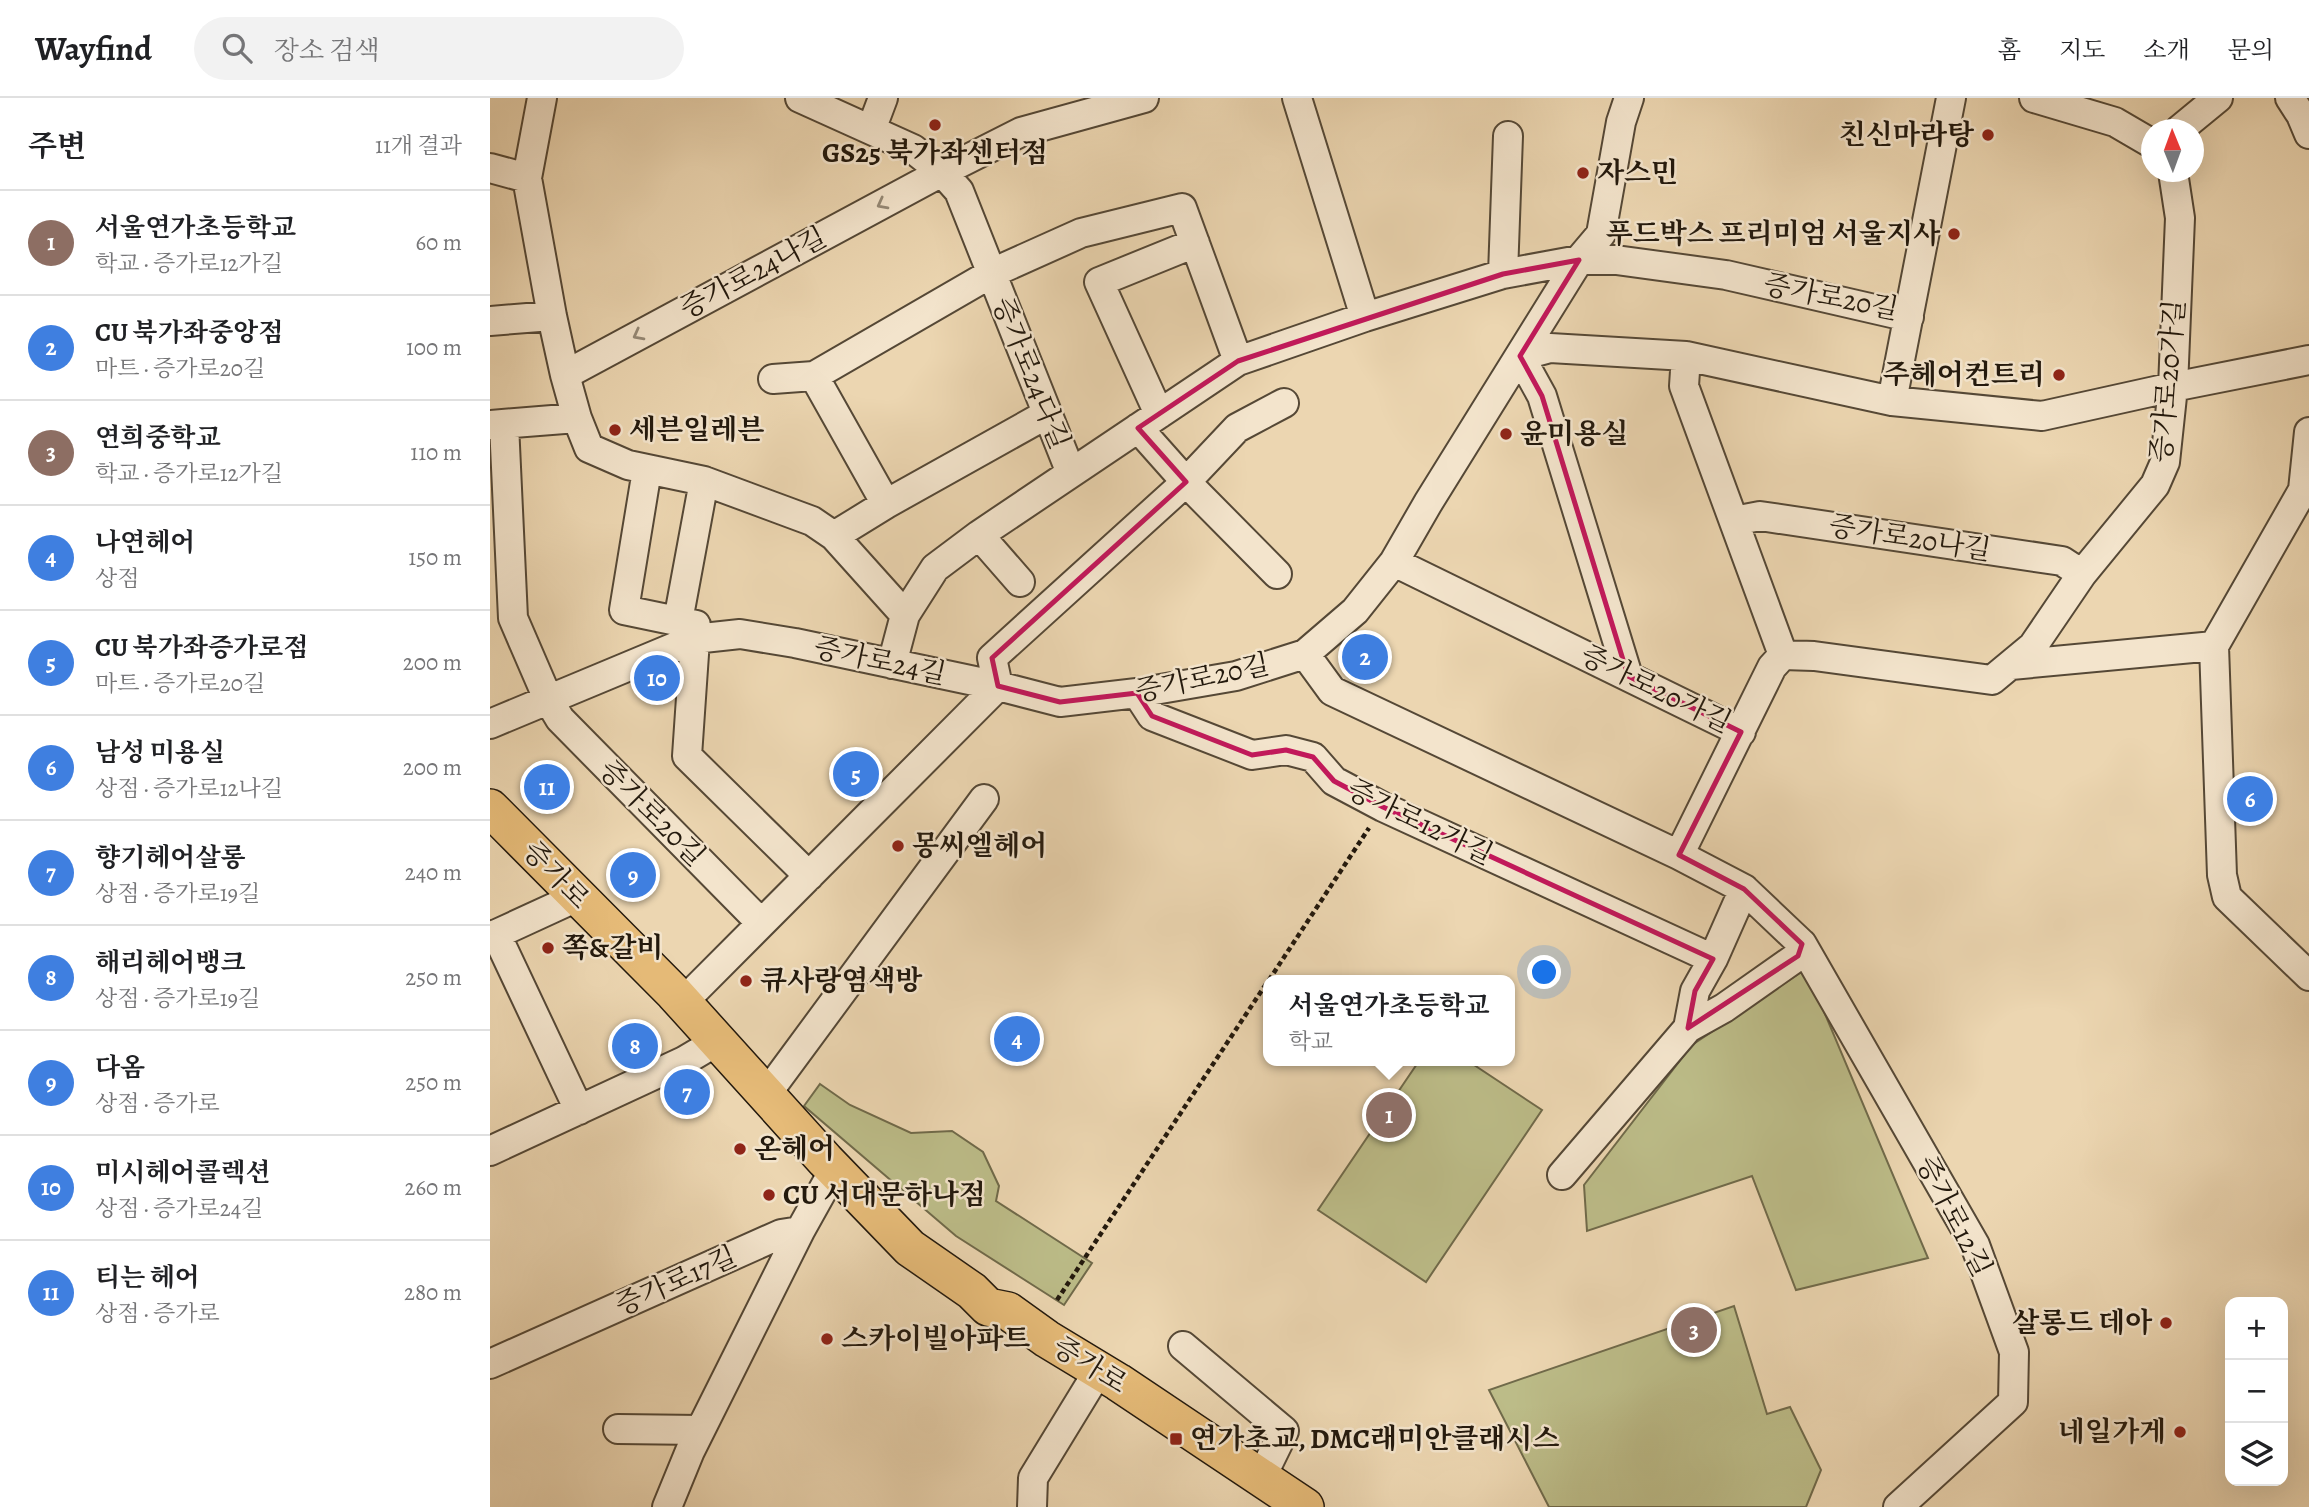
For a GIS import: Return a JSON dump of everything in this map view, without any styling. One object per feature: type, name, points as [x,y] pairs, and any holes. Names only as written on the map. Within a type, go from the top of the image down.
[{"type":"main road","name":"증가로","points":[[490,808],[682,1003],[765,1096],[910,1248],[972,1291],[988,1307],[1008,1311],[1047,1339],[1262,1476],[1305,1507]]},
{"type":"street","points":[[542,98],[527,178],[565,375],[589,448],[628,466],[704,481],[812,521],[834,536],[905,615]]},
{"type":"street","name":"증가로24다길","points":[[800,98],[913,149],[942,172],[959,191],[1071,473]]},
{"type":"street","points":[[871,130],[883,98]]},
{"type":"street","name":"증가로24나길","points":[[565,375],[1021,132],[1144,98]]},
{"type":"street","points":[[1297,98],[1365,317]]},
{"type":"street","name":"증가로20길","points":[[998,686],[1060,702],[1137,693],[1236,676],[1305,654],[1355,611],[1394,562],[1579,260],[1601,234],[1621,122],[1629,98]]},
{"type":"street","name":"증가로20길","points":[[1579,260],[1616,260],[1726,275],[1909,317],[1951,98]]},
{"type":"street","points":[[2035,98],[2115,122],[2141,137]]},
{"type":"street","points":[[2192,119],[2218,98]]},
{"type":"street","points":[[2290,98],[2309,134]]},
{"type":"street","points":[[1503,274],[1508,136]]},
{"type":"street","points":[[490,168],[527,178]]},
{"type":"street","name":"증가로20가길","points":[[1394,562],[1741,732],[1772,667],[1783,655],[1814,656],[1992,680],[2033,646],[2082,574],[2155,485],[2165,462],[2173,387],[2180,218],[2175,182]]},
{"type":"street","name":"증가로24다길","points":[[992,273],[1081,233],[1182,208],[1195,243]]},
{"type":"street","points":[[1238,361],[1195,243],[1098,282],[1149,421],[1186,482],[1278,574]]},
{"type":"street","points":[[892,664],[905,615],[934,568],[1238,361],[1365,317],[1503,274],[1579,260]]},
{"type":"street","points":[[774,379],[814,376],[992,273]]},
{"type":"street","points":[[490,321],[552,316]]},
{"type":"street","points":[[1892,401],[1909,317]]},
{"type":"street","points":[[1628,677],[1542,396],[1520,356],[1550,348],[1686,356],[1892,401],[2042,416],[2309,360]]},
{"type":"street","points":[[1686,356],[1684,386],[1783,655]]},
{"type":"street","points":[[814,376],[886,504]]},
{"type":"street","points":[[682,1003],[998,686],[992,659],[1186,482],[1237,428],[1284,403]]},
{"type":"street","points":[[834,536],[1047,414]]},
{"type":"street","points":[[497,424],[577,418]]},
{"type":"street","name":"증가로20길","points":[[497,424],[513,618],[548,699],[560,719],[761,923]]},
{"type":"street","points":[[2309,432],[2303,490],[2214,646],[2222,875],[2227,897],[2309,976]]},
{"type":"street","points":[[647,470],[624,610],[686,630]]},
{"type":"street","points":[[704,481],[686,630],[687,756],[809,876]]},
{"type":"street","name":"증가로20나길","points":[[1734,520],[1760,516],[2062,561],[2082,574]]},
{"type":"street","points":[[979,535],[1020,582]]},
{"type":"street","name":"증가로24길","points":[[490,724],[548,699],[686,630],[740,634],[796,643],[998,686]]},
{"type":"street","name":"증가로20가길","points":[[2011,664],[2214,646]]},
{"type":"street","points":[[1305,654],[1332,691],[1679,855],[1744,889],[1802,944],[1798,956],[1724,1008],[1688,1028],[1562,1175]]},
{"type":"street","name":"증가로12가길","points":[[1137,693],[1152,716],[1252,755],[1286,750],[1314,757],[1335,781],[1383,807],[1713,958]]},
{"type":"street","points":[[1679,855],[1741,732]]},
{"type":"street","points":[[765,1096],[984,799]]},
{"type":"street","points":[[1688,1028],[1695,991],[1744,889]]},
{"type":"street","points":[[578,897],[493,935],[579,1110]]},
{"type":"street","name":"증가로12길","points":[[1802,944],[1975,1245],[2014,1352],[2013,1402],[1898,1507]]},
{"type":"street","points":[[490,1151],[684,1061],[716,1042]]},
{"type":"street","points":[[667,1507],[700,1430],[800,1231],[834,1170]]},
{"type":"street","name":"증가로17길","points":[[490,1364],[781,1234],[800,1231]]},
{"type":"street","points":[[1183,1346],[1284,1431],[1262,1476]]},
{"type":"street","points":[[1032,1507],[1033,1478],[1098,1370]]},
{"type":"street","points":[[618,1429],[700,1430]]},
{"type":"path","points":[[1271,975],[1383,807]]},
{"type":"path","points":[[1057,1300],[1263,988]]},
{"type":"highlighted area","points":[[1579,260],[1520,356],[1542,396],[1628,676],[1741,732],[1679,855],[1744,889],[1802,944],[1798,956],[1688,1028],[1695,991],[1713,959],[1383,807],[1334,781],[1313,757],[1286,750],[1252,755],[1152,716],[1137,693],[1060,702],[998,686],[992,658],[1186,482],[1138,428],[1238,361],[1503,274]]},
{"type":"green space","points":[[1806,969],[1928,1258],[1796,1290],[1752,1176],[1587,1231],[1584,1185],[1692,1045]]},
{"type":"green space","points":[[1416,1066],[1476,1066],[1542,1110],[1426,1282],[1318,1210]]},
{"type":"green space","points":[[820,1084],[850,1105],[911,1133],[952,1131],[983,1152],[999,1186],[996,1201],[1092,1263],[1064,1305],[956,1236],[804,1106]]},
{"type":"green space","points":[[1734,1306],[1767,1414],[1790,1407],[1821,1470],[1806,1507],[1549,1507],[1489,1390]]},
{"type":"place","name":"GS25 북가좌센터점","points":[[935,125]]},
{"type":"place","name":"친신마라탕","points":[[1988,135]]},
{"type":"place","name":"자스민","points":[[1583,173]]},
{"type":"place","name":"푸드박스 프리미엄 서울지사","points":[[1954,234]]},
{"type":"place","name":"주헤어컨트리","points":[[2059,375]]},
{"type":"place","name":"세븐일레븐","points":[[615,430]]},
{"type":"place","name":"윤미용실","points":[[1506,434]]},
{"type":"place","name":"CU 북가좌중앙점","points":[[1365,657]]},
{"type":"place","name":"미시헤어콜렉션","points":[[657,678]]},
{"type":"place","name":"CU 북가좌증가로점","points":[[856,774]]},
{"type":"place","name":"티는 헤어","points":[[547,787]]},
{"type":"place","name":"남성 미용실","points":[[2250,799]]},
{"type":"place","name":"몽씨엘헤어","points":[[898,846]]},
{"type":"place","name":"다옴","points":[[633,875]]},
{"type":"place","name":"쪽&갈비","points":[[548,948]]},
{"type":"place","name":"큐사랑염색방","points":[[746,981]]},
{"type":"place","name":"나연헤어","points":[[1017,1039]]},
{"type":"place","name":"해리헤어뱅크","points":[[635,1046]]},
{"type":"place","name":"향기헤어살롱","points":[[687,1092]]},
{"type":"place","name":"서울연가초등학교","points":[[1389,1115]]},
{"type":"place","name":"온헤어","points":[[740,1149]]},
{"type":"place","name":"CU 서대문하나점","points":[[769,1195]]},
{"type":"place","name":"살롱드 데아","points":[[2166,1323]]},
{"type":"place","name":"연희중학교","points":[[1694,1330]]},
{"type":"place","name":"스카이빌아파트","points":[[827,1339]]},
{"type":"place","name":"네일가게","points":[[2180,1432]]},
{"type":"place","name":"연가초교, DMC래미안클래시스","points":[[1176,1439]]}]
